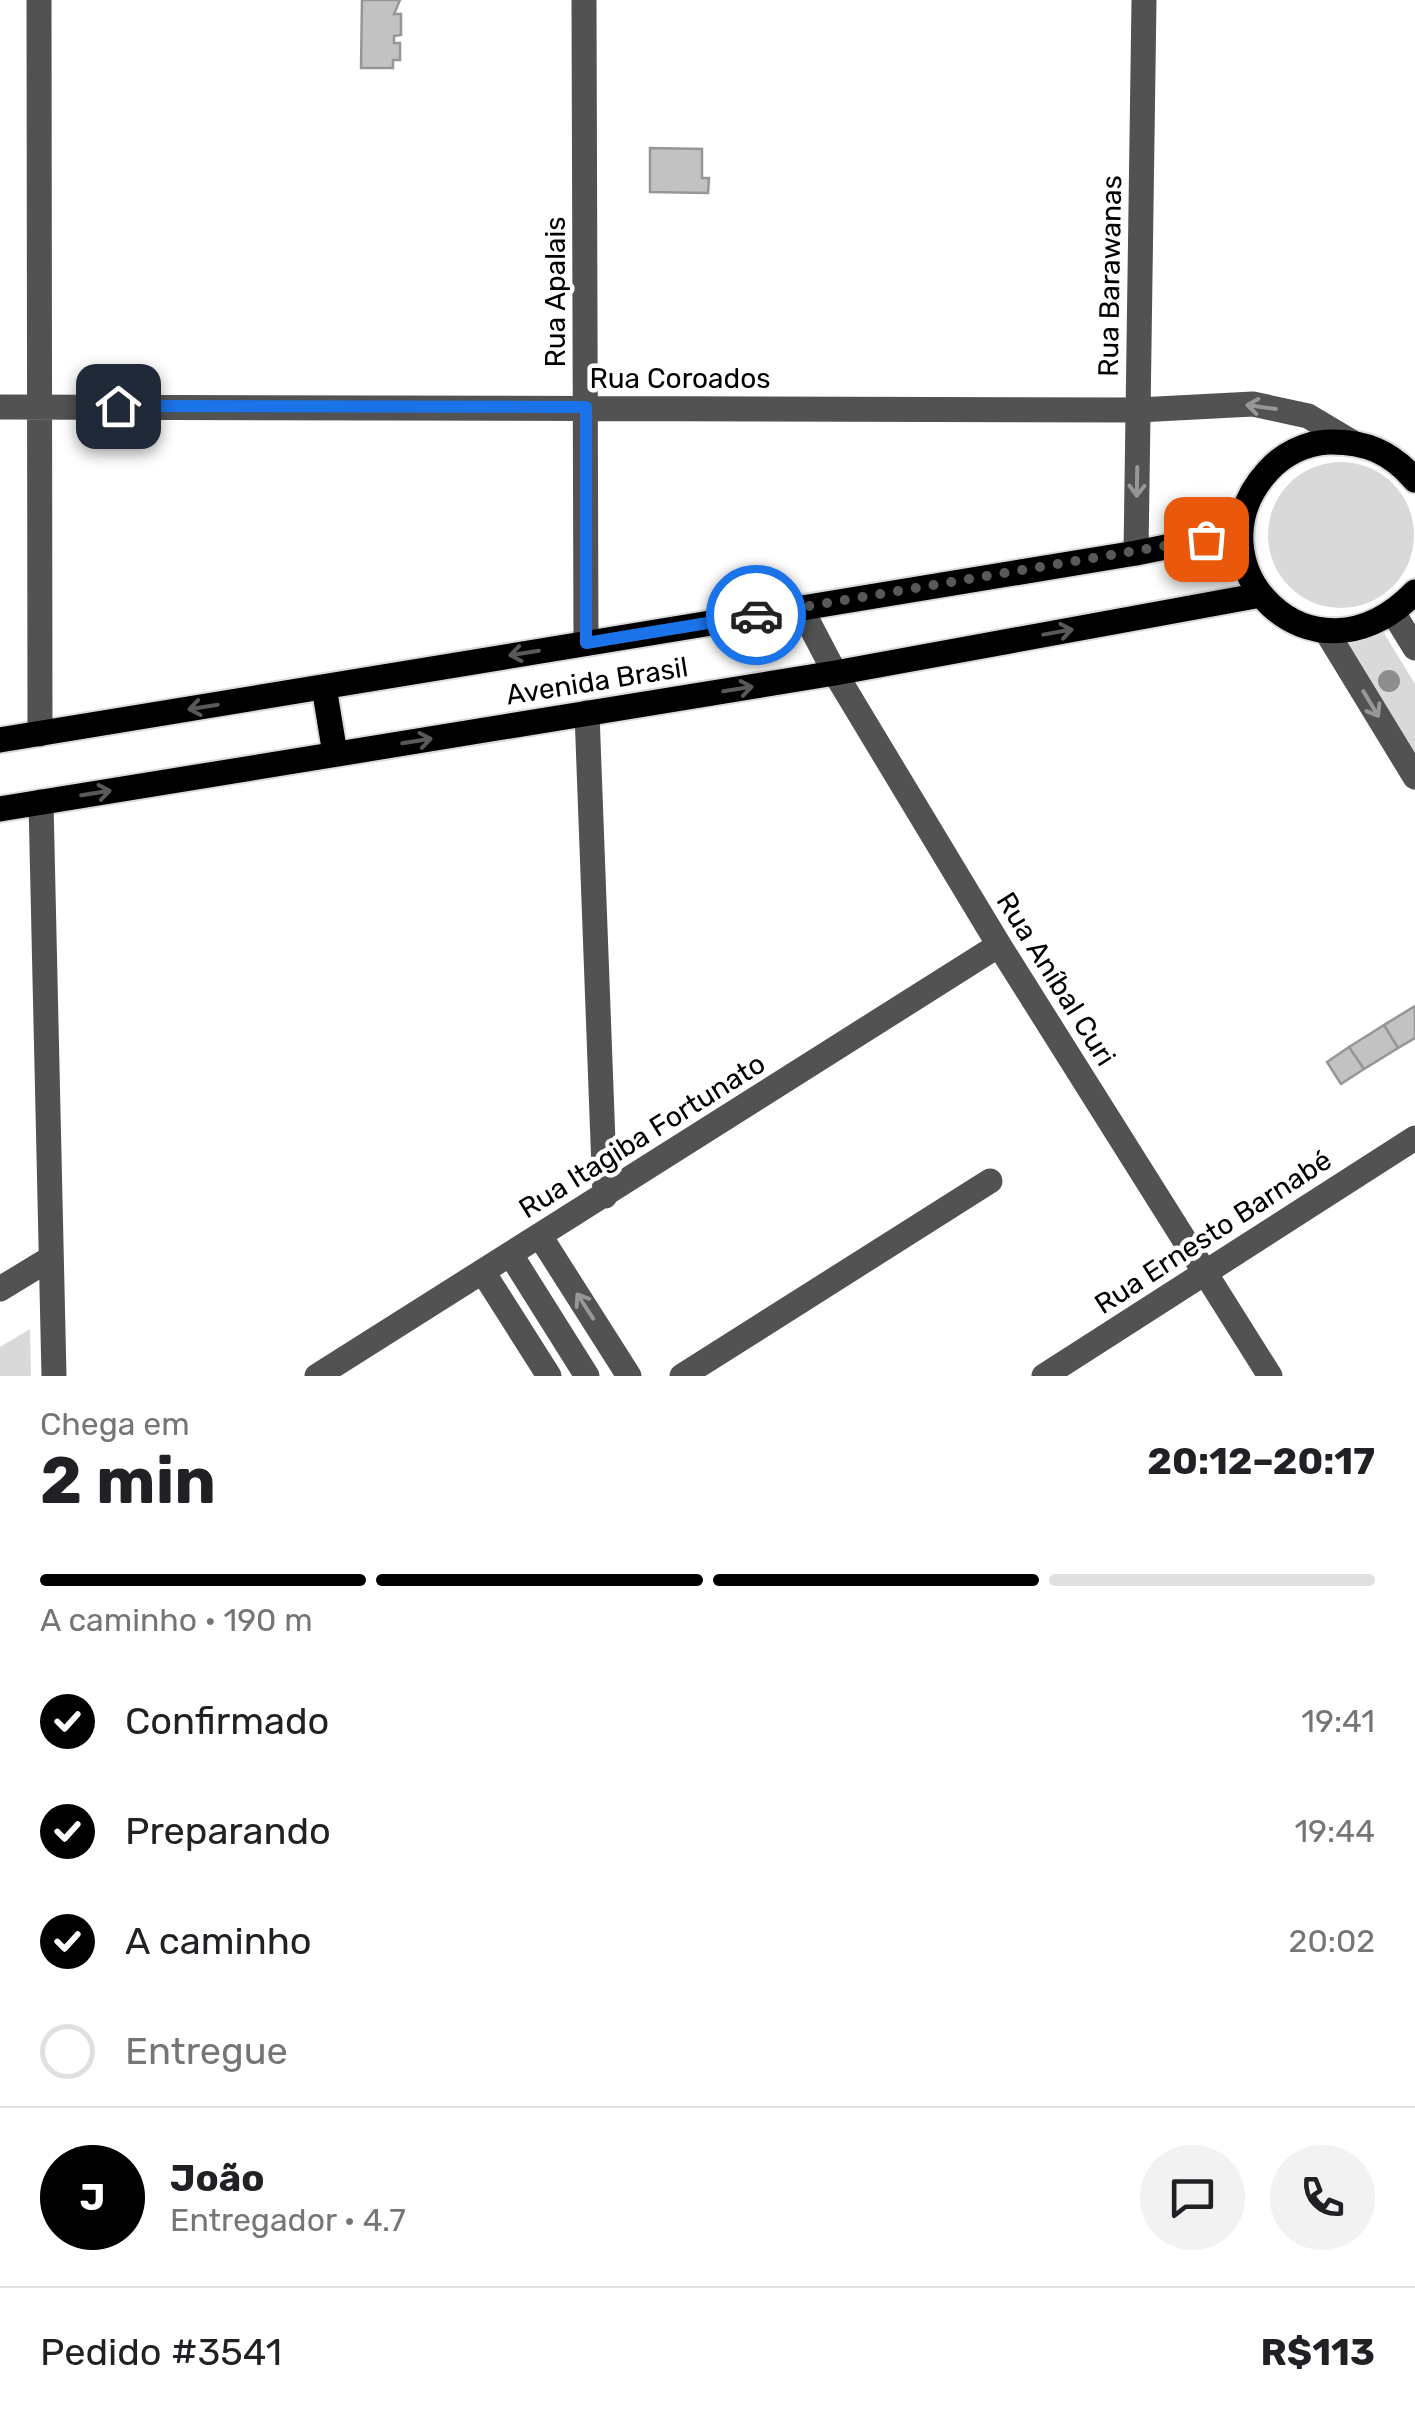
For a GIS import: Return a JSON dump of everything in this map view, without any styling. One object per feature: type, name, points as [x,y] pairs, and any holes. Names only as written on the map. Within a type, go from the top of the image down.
[{"type":"main road","points":[[1415,480],[1383,452],[1350,441],[1316,443],[1292,452],[1272,466],[1256,485],[1241,532],[1242,554],[1261,595],[1279,613],[1301,625],[1326,632],[1373,625],[1394,614],[1415,592]]},
{"type":"main road","name":"Avenida Brasil","points":[[0,740],[1136,553],[1241,532]]},
{"type":"main road","name":"Avenida Brasil","points":[[0,808],[835,673],[1261,595]]},
{"type":"main road","points":[[324,687],[334,754]]},
{"type":"street","points":[[39,0],[40,734]]},
{"type":"street","name":"Rua Apalais","points":[[584,0],[586,643]]},
{"type":"street","name":"Rua Barawanas","points":[[1136,553],[1144,0]]},
{"type":"street","name":"Rua Coroados","points":[[0,406],[1138,410],[1254,404],[1308,416],[1350,441]]},
{"type":"street","name":"Rua Aníbal Curi","points":[[801,608],[835,673],[999,945],[1270,1376]]},
{"type":"street","points":[[1394,614],[1415,648]]},
{"type":"street","points":[[1326,632],[1415,777]]},
{"type":"street","points":[[587,714],[605,1196]]},
{"type":"street","points":[[40,802],[54,1376]]},
{"type":"street","name":"Rua Itagiba Fortunato","points":[[318,1376],[999,945]]},
{"type":"street","name":"Rua Ernesto Barnabé","points":[[1044,1376],[1415,1138]]},
{"type":"street","points":[[682,1376],[990,1181]]},
{"type":"street","points":[[540,1236],[630,1376]]},
{"type":"street","points":[[511,1254],[586,1376]]},
{"type":"street","points":[[0,1288],[52,1258]]},
{"type":"street","points":[[483,1272],[549,1376]]},
{"type":"shaded area","points":[[1341,462],[1369,468],[1393,483],[1408,507],[1414,535],[1408,563],[1393,587],[1369,602],[1341,608],[1313,602],[1289,587],[1274,563],[1268,535],[1274,507],[1289,483],[1313,468]]},
{"type":"shaded area","points":[[1382,630],[1415,684],[1415,765],[1336,639]]},
{"type":"shaded area","points":[[30,1329],[31,1376],[0,1376],[0,1347]]},
{"type":"building","points":[[362,0],[400,0],[394,14],[401,14],[401,35],[394,36],[394,43],[400,43],[400,60],[393,60],[393,68],[361,68]]},
{"type":"building","points":[[650,148],[702,149],[702,178],[709,178],[708,193],[650,192]]},
{"type":"building","points":[[1415,1006],[1415,1038],[1398,1048],[1384,1025]]},
{"type":"building","points":[[1384,1025],[1398,1048],[1364,1069],[1349,1047]]},
{"type":"building","points":[[1349,1047],[1364,1069],[1341,1084],[1327,1062]]},
{"type":"way so far","points":[[756,615],[1206,539]]},
{"type":"route","points":[[118,406],[586,407],[586,643],[756,615]]}]
